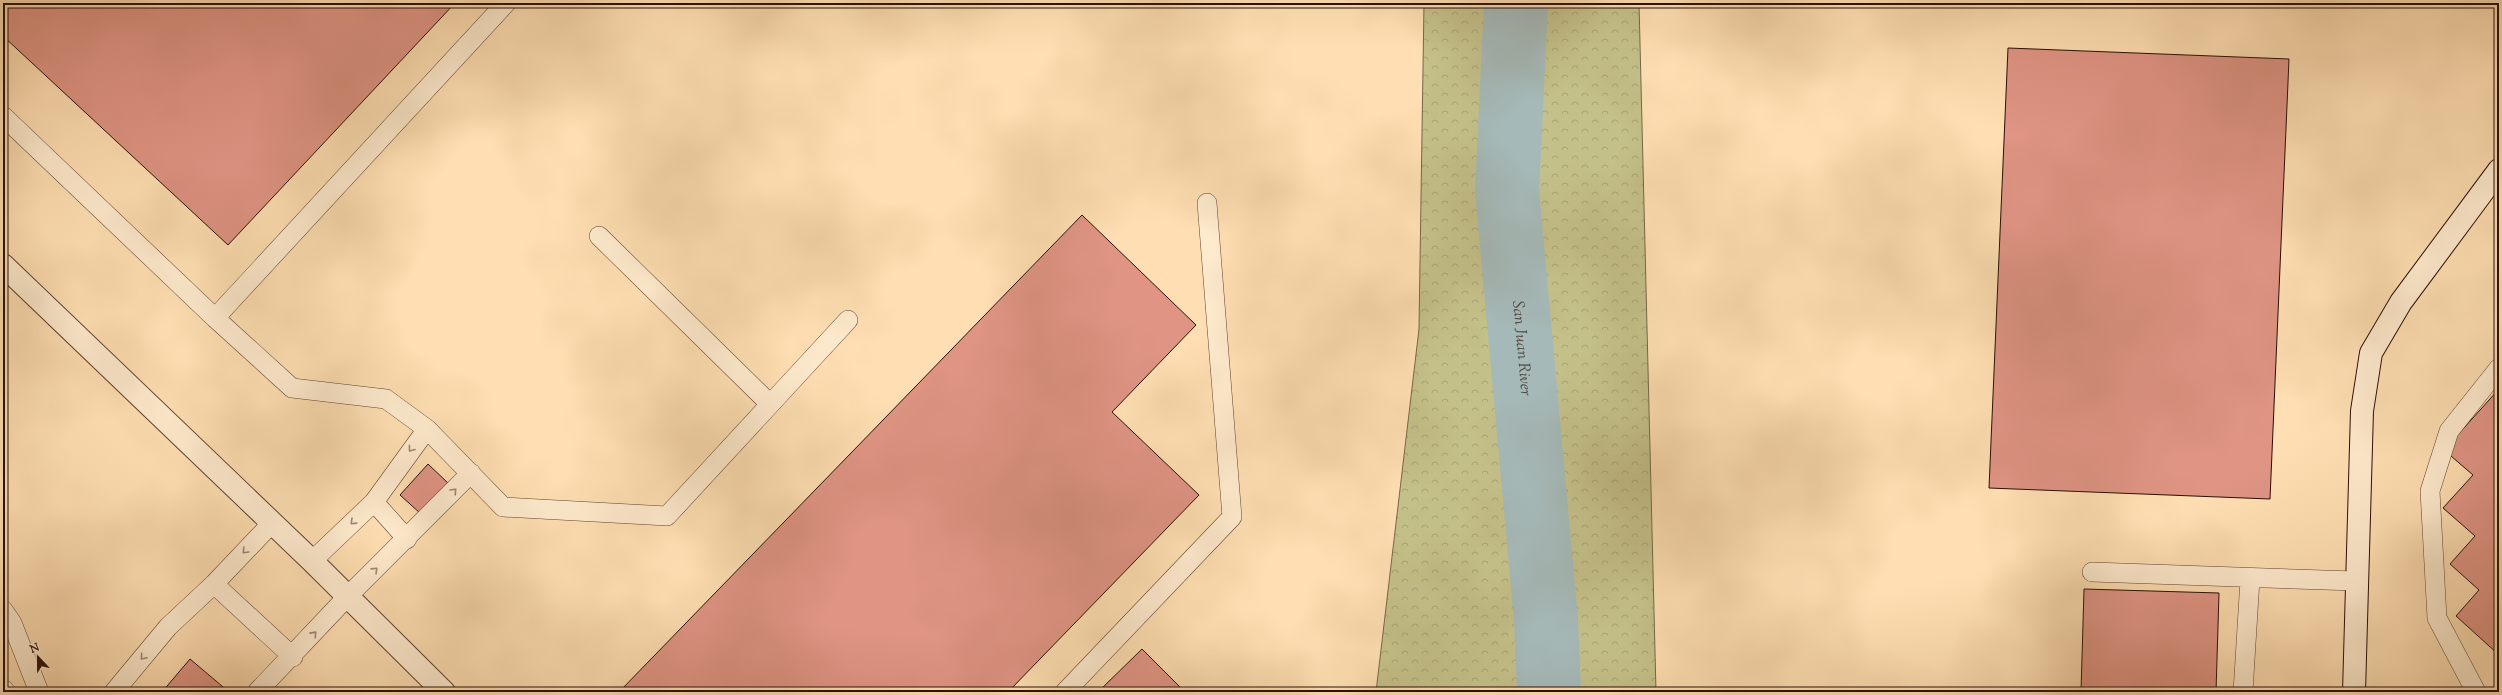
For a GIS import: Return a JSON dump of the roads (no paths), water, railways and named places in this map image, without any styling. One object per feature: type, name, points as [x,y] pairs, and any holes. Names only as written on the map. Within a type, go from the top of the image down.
[{"type":"street","points":[[2354,692],[2355,582],[2362,411],[2371,353],[2401,302],[2499,170]]},
{"type":"street","points":[[3,265],[312,561],[444,692]]},
{"type":"lane","points":[[215,318],[506,3]]},
{"type":"lane","points":[[3,116],[215,318],[292,388],[386,400],[427,429],[503,507],[667,516],[848,320]]},
{"type":"lane","points":[[1065,692],[1232,517],[1207,203]]},
{"type":"lane","points":[[599,236],[770,404]]},
{"type":"lane","points":[[2476,692],[2437,618],[2430,490],[2449,431],[2499,368]]},
{"type":"lane","points":[[312,561],[374,502],[427,429]]},
{"type":"lane","points":[[257,692],[293,656],[347,597],[407,539],[471,473]]},
{"type":"lane","points":[[374,502],[407,539]]},
{"type":"lane","points":[[114,692],[168,628],[214,584],[272,523]]},
{"type":"lane","points":[[2092,572],[2355,582]]},
{"type":"lane","points":[[2243,692],[2250,579]]},
{"type":"lane","points":[[214,584],[293,656]]},
{"type":"lane","points":[[3,610],[12,623],[39,692]]},
{"type":"lane","points":[[3,689],[6,692]]},
{"type":"waterway","name":"San Juan River","points":[[1516,3],[1507,191],[1546,620],[1549,692]]}]
